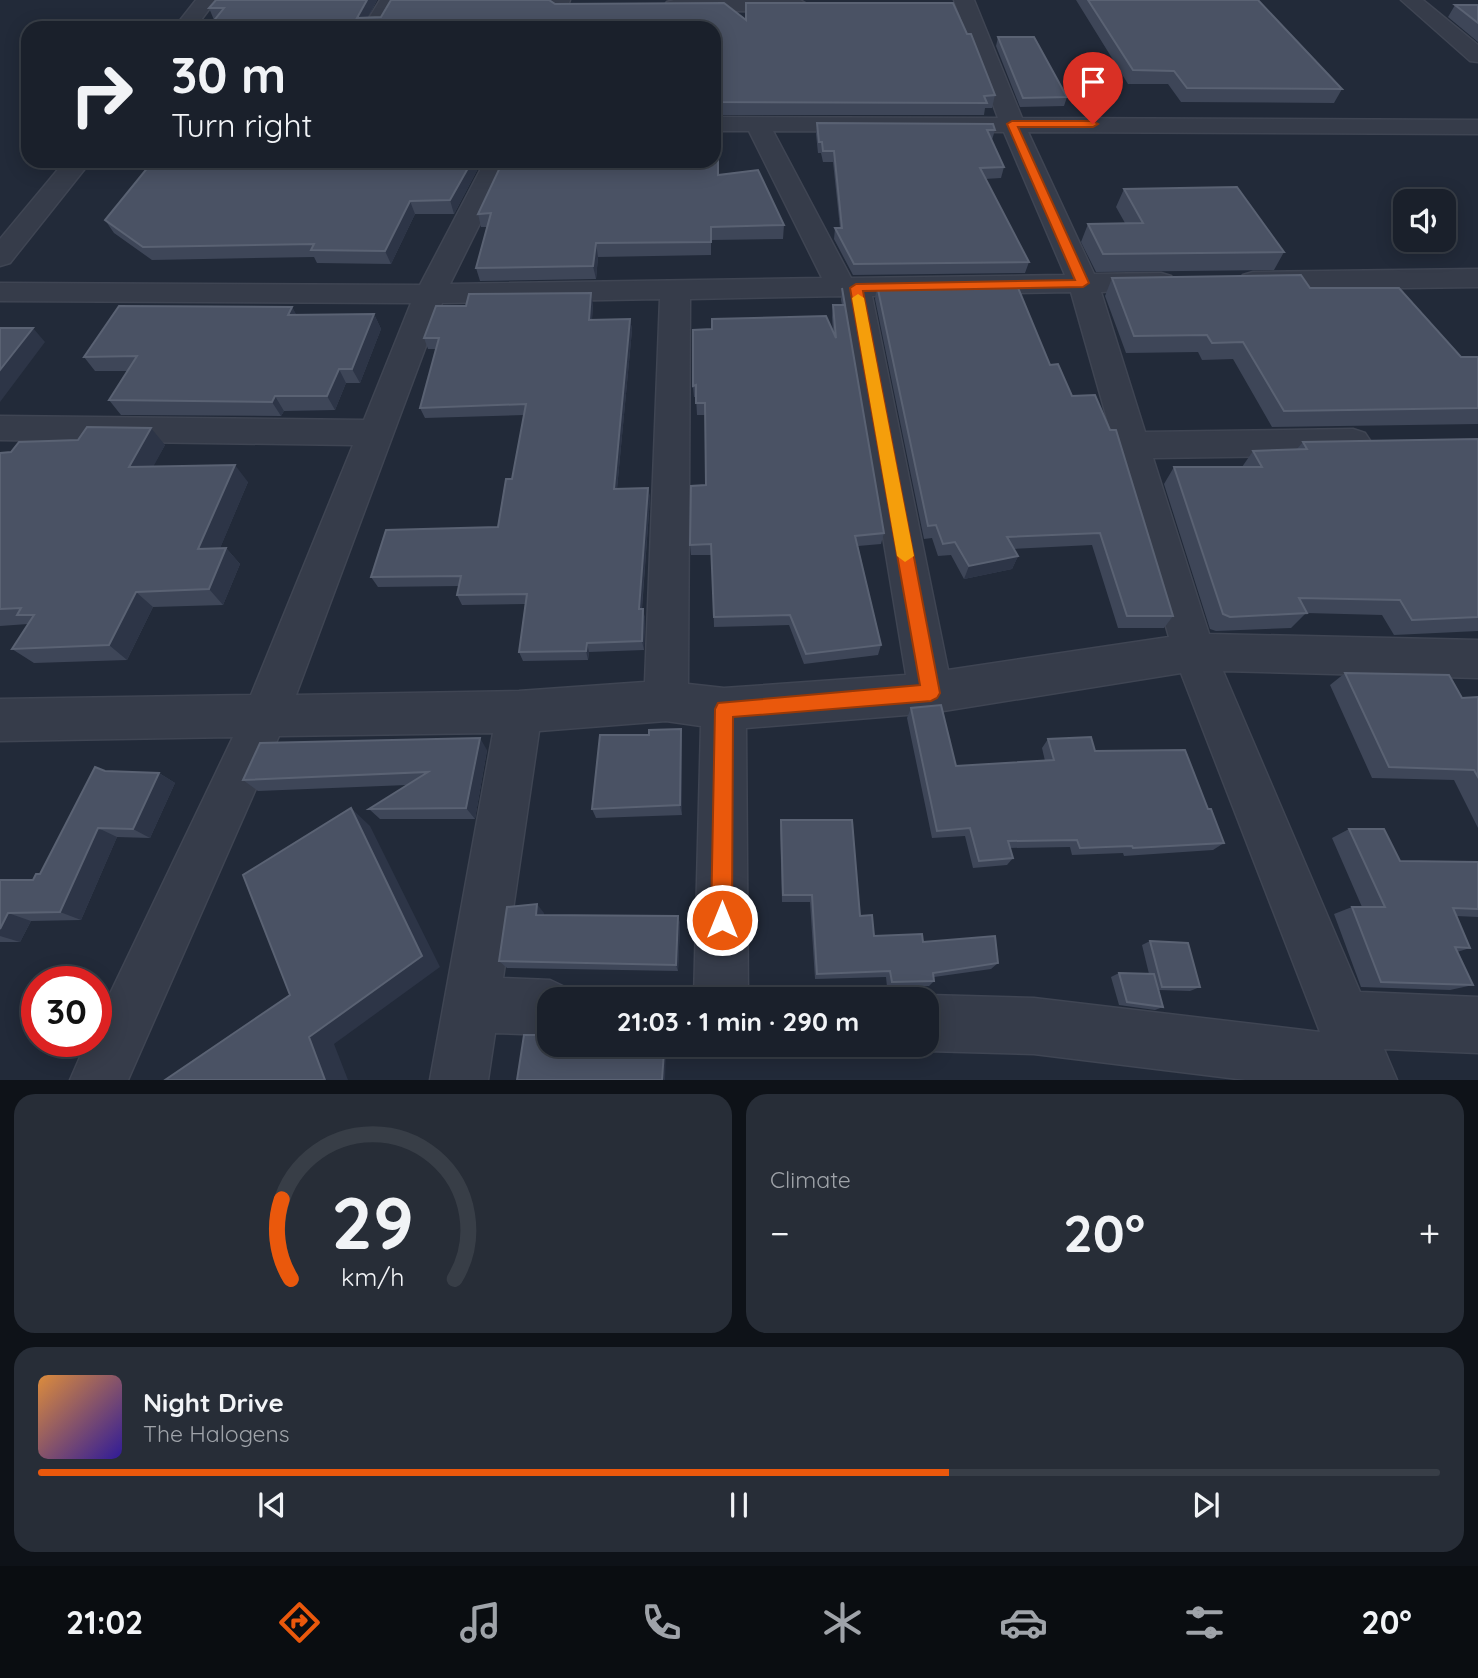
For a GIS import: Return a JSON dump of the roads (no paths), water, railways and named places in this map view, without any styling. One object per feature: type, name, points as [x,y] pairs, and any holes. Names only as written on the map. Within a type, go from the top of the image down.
[{"type":"street","points":[[190,21],[206,0]]},
{"type":"street","points":[[377,21],[390,0]]},
{"type":"street","points":[[553,21],[559,3],[583,6]]},
{"type":"street","points":[[660,6],[686,3],[819,6]]},
{"type":"street","points":[[957,4],[1083,283],[1194,652],[1358,1055]]},
{"type":"street","points":[[1416,4],[1455,9]]},
{"type":"street","points":[[1416,4],[1478,56]]},
{"type":"street","points":[[757,123],[848,287],[931,693]]},
{"type":"street","points":[[721,124],[1478,127]]},
{"type":"street","points":[[1452,127],[1478,153]]},
{"type":"street","points":[[0,257],[72,168]]},
{"type":"street","points":[[99,1080],[265,716],[373,433],[430,294],[494,168]]},
{"type":"street","points":[[0,292],[430,294],[1478,278]]},
{"type":"street","points":[[666,701],[675,289]]},
{"type":"street","points":[[0,428],[373,433]]},
{"type":"street","points":[[1132,445],[1388,441]]},
{"type":"street","points":[[0,720],[519,712],[666,701],[724,709],[931,693],[1194,652],[1478,659]]},
{"type":"street","points":[[721,987],[724,709]]},
{"type":"street","points":[[459,1080],[519,712]]},
{"type":"street","points":[[471,1004],[537,1007]]},
{"type":"street","points":[[939,1023],[1034,1026],[1358,1055],[1478,1025]]}]
